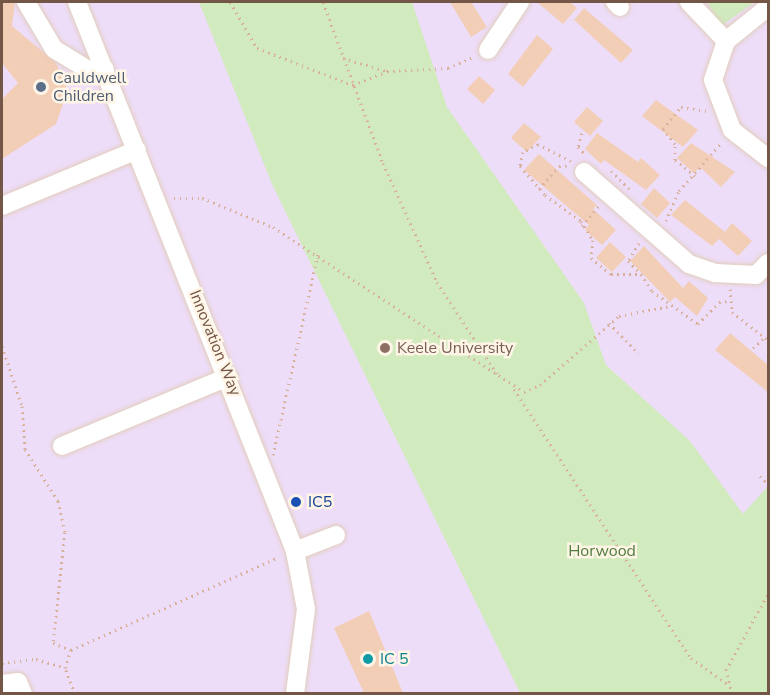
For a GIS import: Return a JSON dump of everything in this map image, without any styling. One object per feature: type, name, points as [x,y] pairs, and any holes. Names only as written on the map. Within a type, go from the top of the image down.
[{"type":"street","points":[[26,2],[54,49],[82,67],[105,69]]},
{"type":"street","name":"Innovation Way","points":[[77,2],[228,377],[295,551],[306,609],[295,693]]},
{"type":"street","points":[[689,2],[726,40]]},
{"type":"street","points":[[488,50],[517,3]]},
{"type":"street","points":[[768,7],[726,40],[713,80],[721,112],[732,130],[768,158]]},
{"type":"street","points":[[2,206],[137,150]]},
{"type":"street","points":[[579,168],[614,200],[661,232],[689,264],[715,273],[748,271],[756,274],[768,263]]},
{"type":"street","points":[[62,446],[228,377]]},
{"type":"street","points":[[295,551],[336,535]]},
{"type":"street","points":[[2,684],[18,682],[23,693]]},
{"type":"path","points":[[230,2],[256,48],[352,85],[387,71],[448,68],[488,50]]},
{"type":"path","points":[[323,2],[352,85],[437,282],[500,379]]},
{"type":"path","points":[[343,58],[387,71]]},
{"type":"path","points":[[694,176],[675,160],[675,144],[663,129],[681,107],[721,112]]},
{"type":"path","points":[[727,301],[719,302],[698,324],[670,306],[628,261],[630,253],[640,241],[661,232],[679,191],[732,130]]},
{"type":"path","points":[[579,168],[560,151],[538,144],[523,152],[520,166],[539,189],[581,222],[580,227],[593,240],[591,258],[611,274],[641,274]]},
{"type":"path","points":[[539,189],[559,166],[579,168]]},
{"type":"path","points":[[157,199],[202,198],[318,253],[513,388],[524,392],[540,385],[609,322],[650,306],[670,306]]},
{"type":"path","points":[[580,227],[602,203],[614,200]]},
{"type":"path","points":[[259,460],[275,454],[318,253]]},
{"type":"path","points":[[748,271],[732,284],[727,301],[732,312],[767,339],[753,348]]},
{"type":"path","points":[[609,322],[638,353]]},
{"type":"path","points":[[2,346],[22,406],[26,449],[58,501],[65,532],[53,643],[71,650]]},
{"type":"path","points":[[513,388],[691,658],[730,686]]},
{"type":"path","points":[[760,476],[768,484]]},
{"type":"path","points":[[75,693],[65,668],[71,650],[239,571],[295,551]]},
{"type":"path","points":[[732,693],[726,670],[768,594]]},
{"type":"path","points":[[2,663],[36,659],[65,668]]},
{"type":"shaded area","name":"Keele University","points":[[2,2],[768,2],[768,693],[2,693]]},
{"type":"green space","name":"Horwood","points":[[199,2],[412,2],[447,107],[584,303],[606,365],[690,441],[743,514],[768,486],[768,693],[520,693],[272,184]]},
{"type":"green space","points":[[707,2],[755,2],[721,26]]},
{"type":"building","name":"Cauldwell Children","points":[[2,2],[15,2],[12,26],[56,63],[68,90],[56,124],[2,159],[2,99],[18,83],[2,63]]},
{"type":"building","points":[[450,2],[471,2],[487,27],[471,37]]},
{"type":"building","points":[[537,2],[570,2],[577,8],[563,24]]},
{"type":"building","points":[[584,8],[633,50],[621,63],[574,20]]},
{"type":"building","points":[[537,35],[553,49],[523,87],[508,74]]},
{"type":"building","points":[[479,76],[495,90],[483,104],[467,89]]},
{"type":"building","points":[[656,100],[698,130],[683,147],[642,116]]},
{"type":"building","points":[[587,107],[603,121],[590,136],[574,122]]},
{"type":"building","points":[[524,123],[541,137],[527,152],[511,138]]},
{"type":"building","points":[[597,133],[638,162],[641,158],[660,175],[646,190],[604,160],[601,164],[585,149]]},
{"type":"building","points":[[691,143],[735,172],[721,187],[700,167],[694,173],[677,158]]},
{"type":"building","points":[[539,154],[597,205],[593,209],[616,230],[602,245],[585,230],[589,225],[524,170]]},
{"type":"building","points":[[654,188],[670,203],[657,218],[641,204]]},
{"type":"building","points":[[685,200],[725,232],[732,223],[752,241],[738,256],[719,239],[712,246],[671,215]]},
{"type":"building","points":[[610,242],[626,257],[612,272],[596,258]]},
{"type":"building","points":[[644,246],[683,288],[689,281],[708,298],[697,316],[675,297],[670,302],[630,261]]},
{"type":"building","points":[[730,333],[768,365],[768,392],[715,350]]},
{"type":"building","name":"IC 5","points":[[369,611],[403,693],[364,693],[334,628]]},
{"type":"place","name":"Cauldwell Children","points":[[41,87]]},
{"type":"place","name":"Keele University","points":[[385,348]]},
{"type":"place","name":"IC5","points":[[296,502]]},
{"type":"place","name":"IC 5","points":[[368,659]]}]
